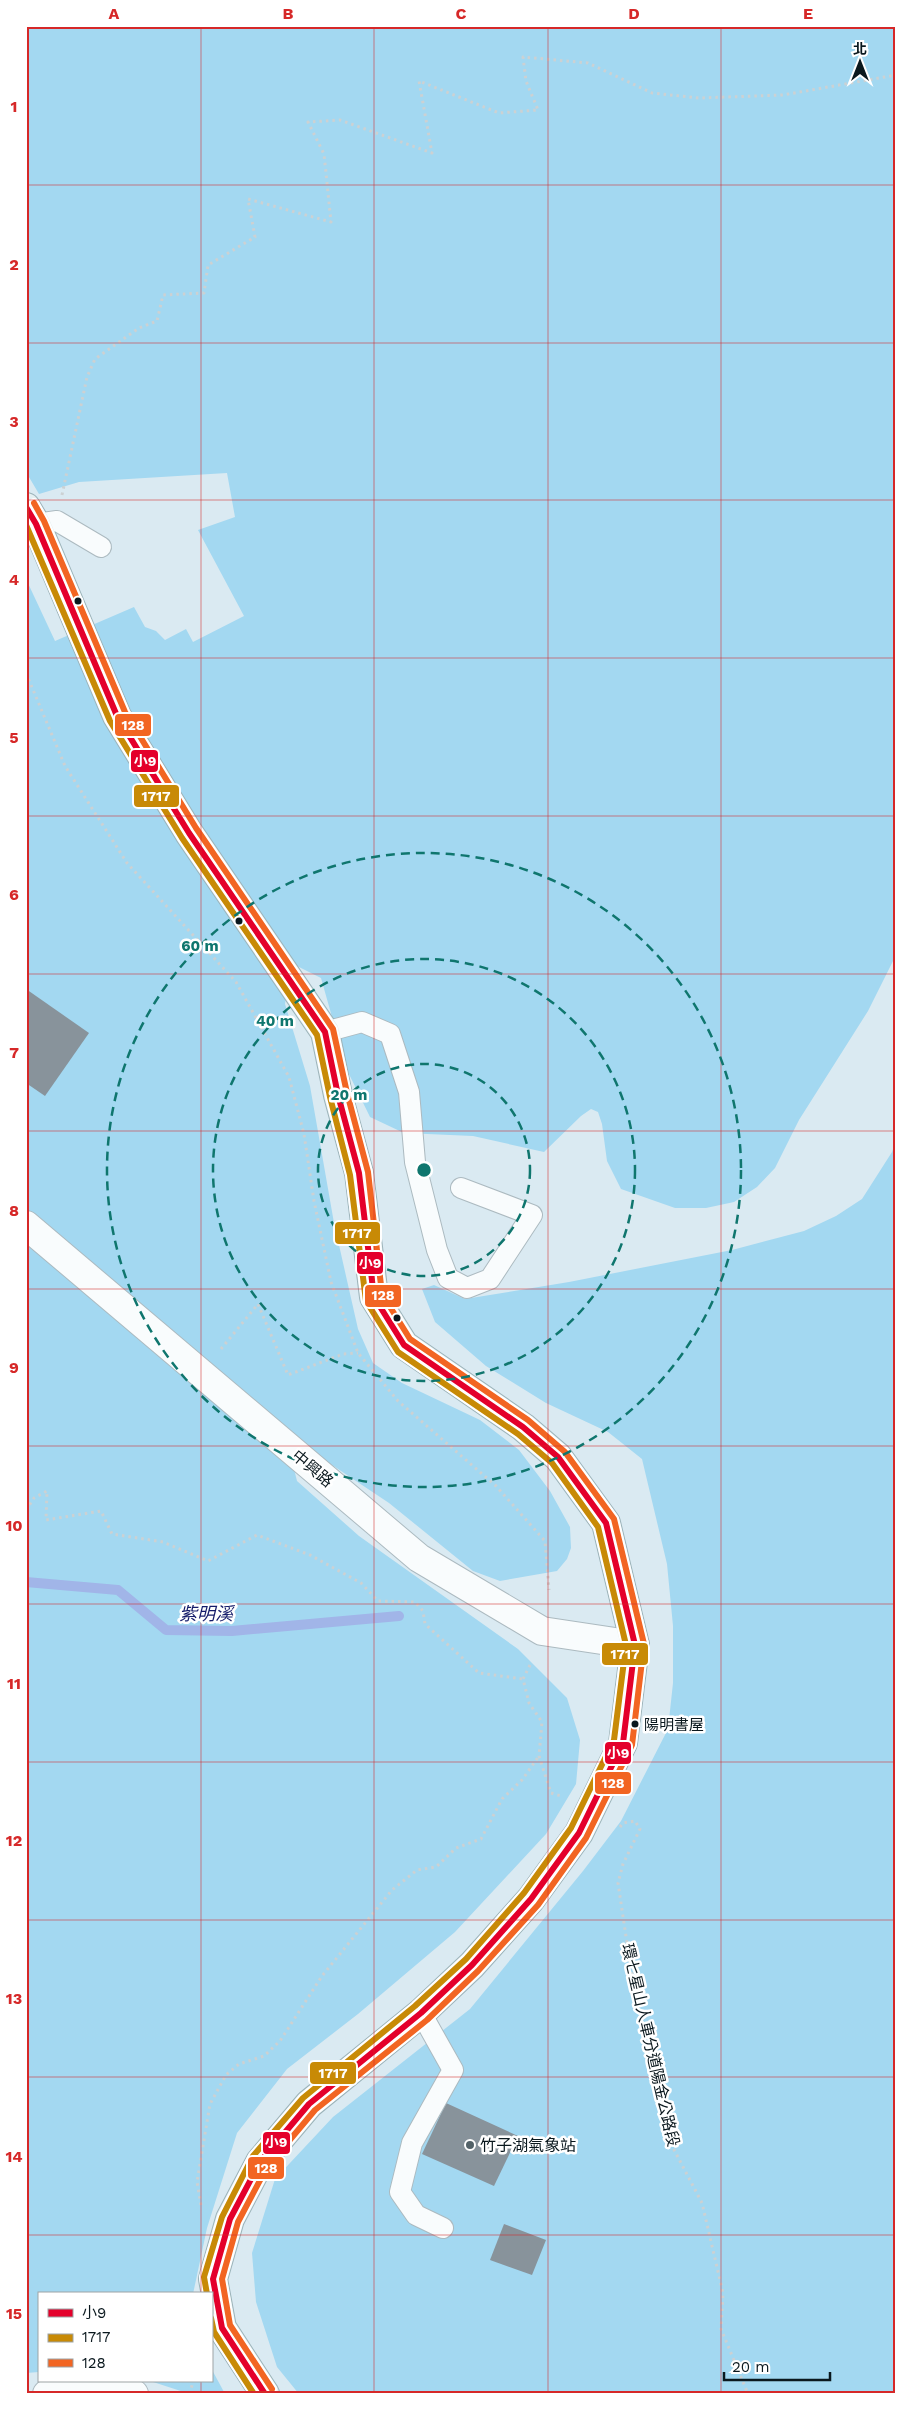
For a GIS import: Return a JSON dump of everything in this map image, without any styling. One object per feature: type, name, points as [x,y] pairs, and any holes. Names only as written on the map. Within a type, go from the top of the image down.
[{"type":"main road","points":[[40,517],[117,716],[189,833],[325,1032],[338,1094],[359,1173],[374,1297],[404,1344],[523,1427],[558,1457],[606,1522],[635,1646],[623,1743],[579,1833],[531,1899],[472,1964],[421,2013],[309,2104],[260,2162],[230,2219],[213,2279],[222,2328],[265,2394]]},
{"type":"street","name":"中興路","points":[[26,1225],[419,1558],[542,1631],[635,1646]]},
{"type":"street","points":[[47,2394],[94,2382],[134,2394]]},
{"type":"lane","points":[[40,517],[101,546]]},
{"type":"lane","points":[[325,1032],[362,1022],[390,1034],[409,1092],[415,1162],[436,1250],[448,1278],[468,1288],[490,1279],[532,1215],[461,1188]]},
{"type":"lane","points":[[421,2013],[452,2070],[412,2143],[400,2192],[416,2215],[443,2228]]},
{"type":"path","points":[[40,517],[87,377],[95,359],[139,328],[157,321],[163,295],[204,293],[208,265],[255,237],[248,199],[330,222],[324,154],[308,122],[340,120],[432,153],[419,81],[499,113],[538,110],[526,81],[523,56],[588,63],[652,93],[699,98],[783,95],[896,75]]},
{"type":"path","points":[[26,673],[65,766],[122,855],[236,982],[290,1077],[304,1134],[314,1200],[331,1282],[358,1353],[398,1401],[496,1486],[545,1541],[549,1590]]},
{"type":"path","points":[[201,1372],[258,1304],[288,1375],[343,1354],[358,1353]]},
{"type":"path","points":[[26,1510],[34,1498],[46,1491],[46,1520],[101,1511],[112,1534],[163,1542],[208,1561],[257,1535],[310,1555],[336,1569],[361,1583],[378,1601],[415,1602],[423,1612],[425,1624],[479,1673],[523,1679]]},
{"type":"path","points":[[530,1665],[523,1679],[529,1703],[542,1722],[539,1756],[551,1793],[566,1798]]},
{"type":"path","points":[[206,2138],[210,2104],[226,2075],[239,2064],[264,2056],[280,2041],[322,1976],[392,1890],[417,1870],[436,1867],[456,1848],[481,1839],[502,1799],[522,1780],[539,1756]]},
{"type":"path","name":"環七星山人車分道陽金公路段","points":[[618,1829],[623,1823],[635,1821],[640,1829],[622,1864],[618,1883],[631,1970],[653,2051],[670,2142],[702,2203],[723,2293],[720,2329],[748,2394]]},
{"type":"shaded area","points":[[26,26],[896,26],[896,955],[868,1011],[799,1120],[775,1168],[757,1187],[734,1202],[706,1208],[675,1208],[621,1189],[607,1161],[602,1124],[598,1112],[591,1109],[581,1116],[544,1152],[473,1136],[404,1133],[370,1117],[347,1070],[321,978],[291,963],[285,1004],[310,1086],[334,1223],[358,1329],[373,1363],[402,1383],[480,1420],[519,1450],[550,1491],[570,1527],[571,1548],[567,1559],[557,1571],[500,1581],[473,1571],[389,1503],[332,1465],[309,1456],[293,1465],[297,1481],[359,1536],[518,1649],[567,1698],[580,1740],[576,1784],[546,1834],[455,1932],[358,2014],[287,2069],[237,2133],[207,2228],[193,2292],[38,2292],[38,2372],[26,2373],[26,579],[55,641],[134,607],[145,627],[156,631],[165,640],[186,629],[193,642],[244,616],[198,530],[235,517],[227,473],[79,482],[39,494],[26,472]]},
{"type":"shaded area","points":[[896,1140],[896,2394],[299,2394],[277,2367],[256,2302],[252,2253],[275,2179],[333,2117],[470,2009],[583,1871],[621,1821],[668,1729],[673,1683],[673,1626],[667,1564],[642,1459],[608,1432],[546,1403],[486,1366],[435,1322],[422,1289],[434,1285],[465,1299],[569,1282],[732,1250],[804,1231],[836,1216],[862,1199],[892,1152]]},
{"type":"shaded area","points":[[212,2370],[224,2392],[223,2394],[190,2394],[153,2382],[212,2382]]},
{"type":"building","points":[[26,989],[89,1033],[45,1096],[26,1083]]},
{"type":"building","name":"竹子湖氣象站","points":[[446,2103],[518,2136],[494,2186],[422,2154]]},
{"type":"building","points":[[504,2224],[546,2240],[532,2275],[490,2260]]},
{"type":"waterway","name":"紫明溪","points":[[26,1582],[118,1590],[166,1630],[232,1631],[399,1616]]},
{"type":"transit line","name":"128","points":[[34,503],[44,521],[125,712],[196,828],[333,1029],[347,1093],[368,1172],[382,1294],[410,1339],[528,1420],[565,1452],[614,1519],[644,1644],[632,1745],[586,1838],[538,1905],[478,1971],[427,2020],[315,2110],[267,2167],[238,2222],[222,2279],[230,2325],[272,2389]]},
{"type":"transit line","name":"小9","points":[[26,507],[36,524],[117,716],[189,833],[325,1032],[338,1095],[359,1173],[374,1297],[404,1345],[523,1427],[558,1457],[606,1523],[635,1645],[623,1743],[579,1833],[531,1899],[472,1965],[421,2013],[309,2104],[260,2162],[230,2219],[213,2279],[222,2328],[265,2394]]},
{"type":"transit line","name":"1717","points":[[26,525],[110,721],[182,838],[317,1035],[330,1097],[350,1175],[366,1301],[398,1352],[518,1434],[552,1463],[598,1527],[626,1645],[614,1740],[571,1828],[524,1893],[466,1959],[415,2006],[303,2098],[253,2156],[222,2217],[204,2277],[207,2292]]},
{"type":"transit line","name":"1717","points":[[212,2323],[214,2332],[254,2394]]},
{"type":"place","name":"陽明書屋","points":[[635,1724]]},
{"type":"place","name":"竹子湖氣象站","points":[[470,2145]]}]
